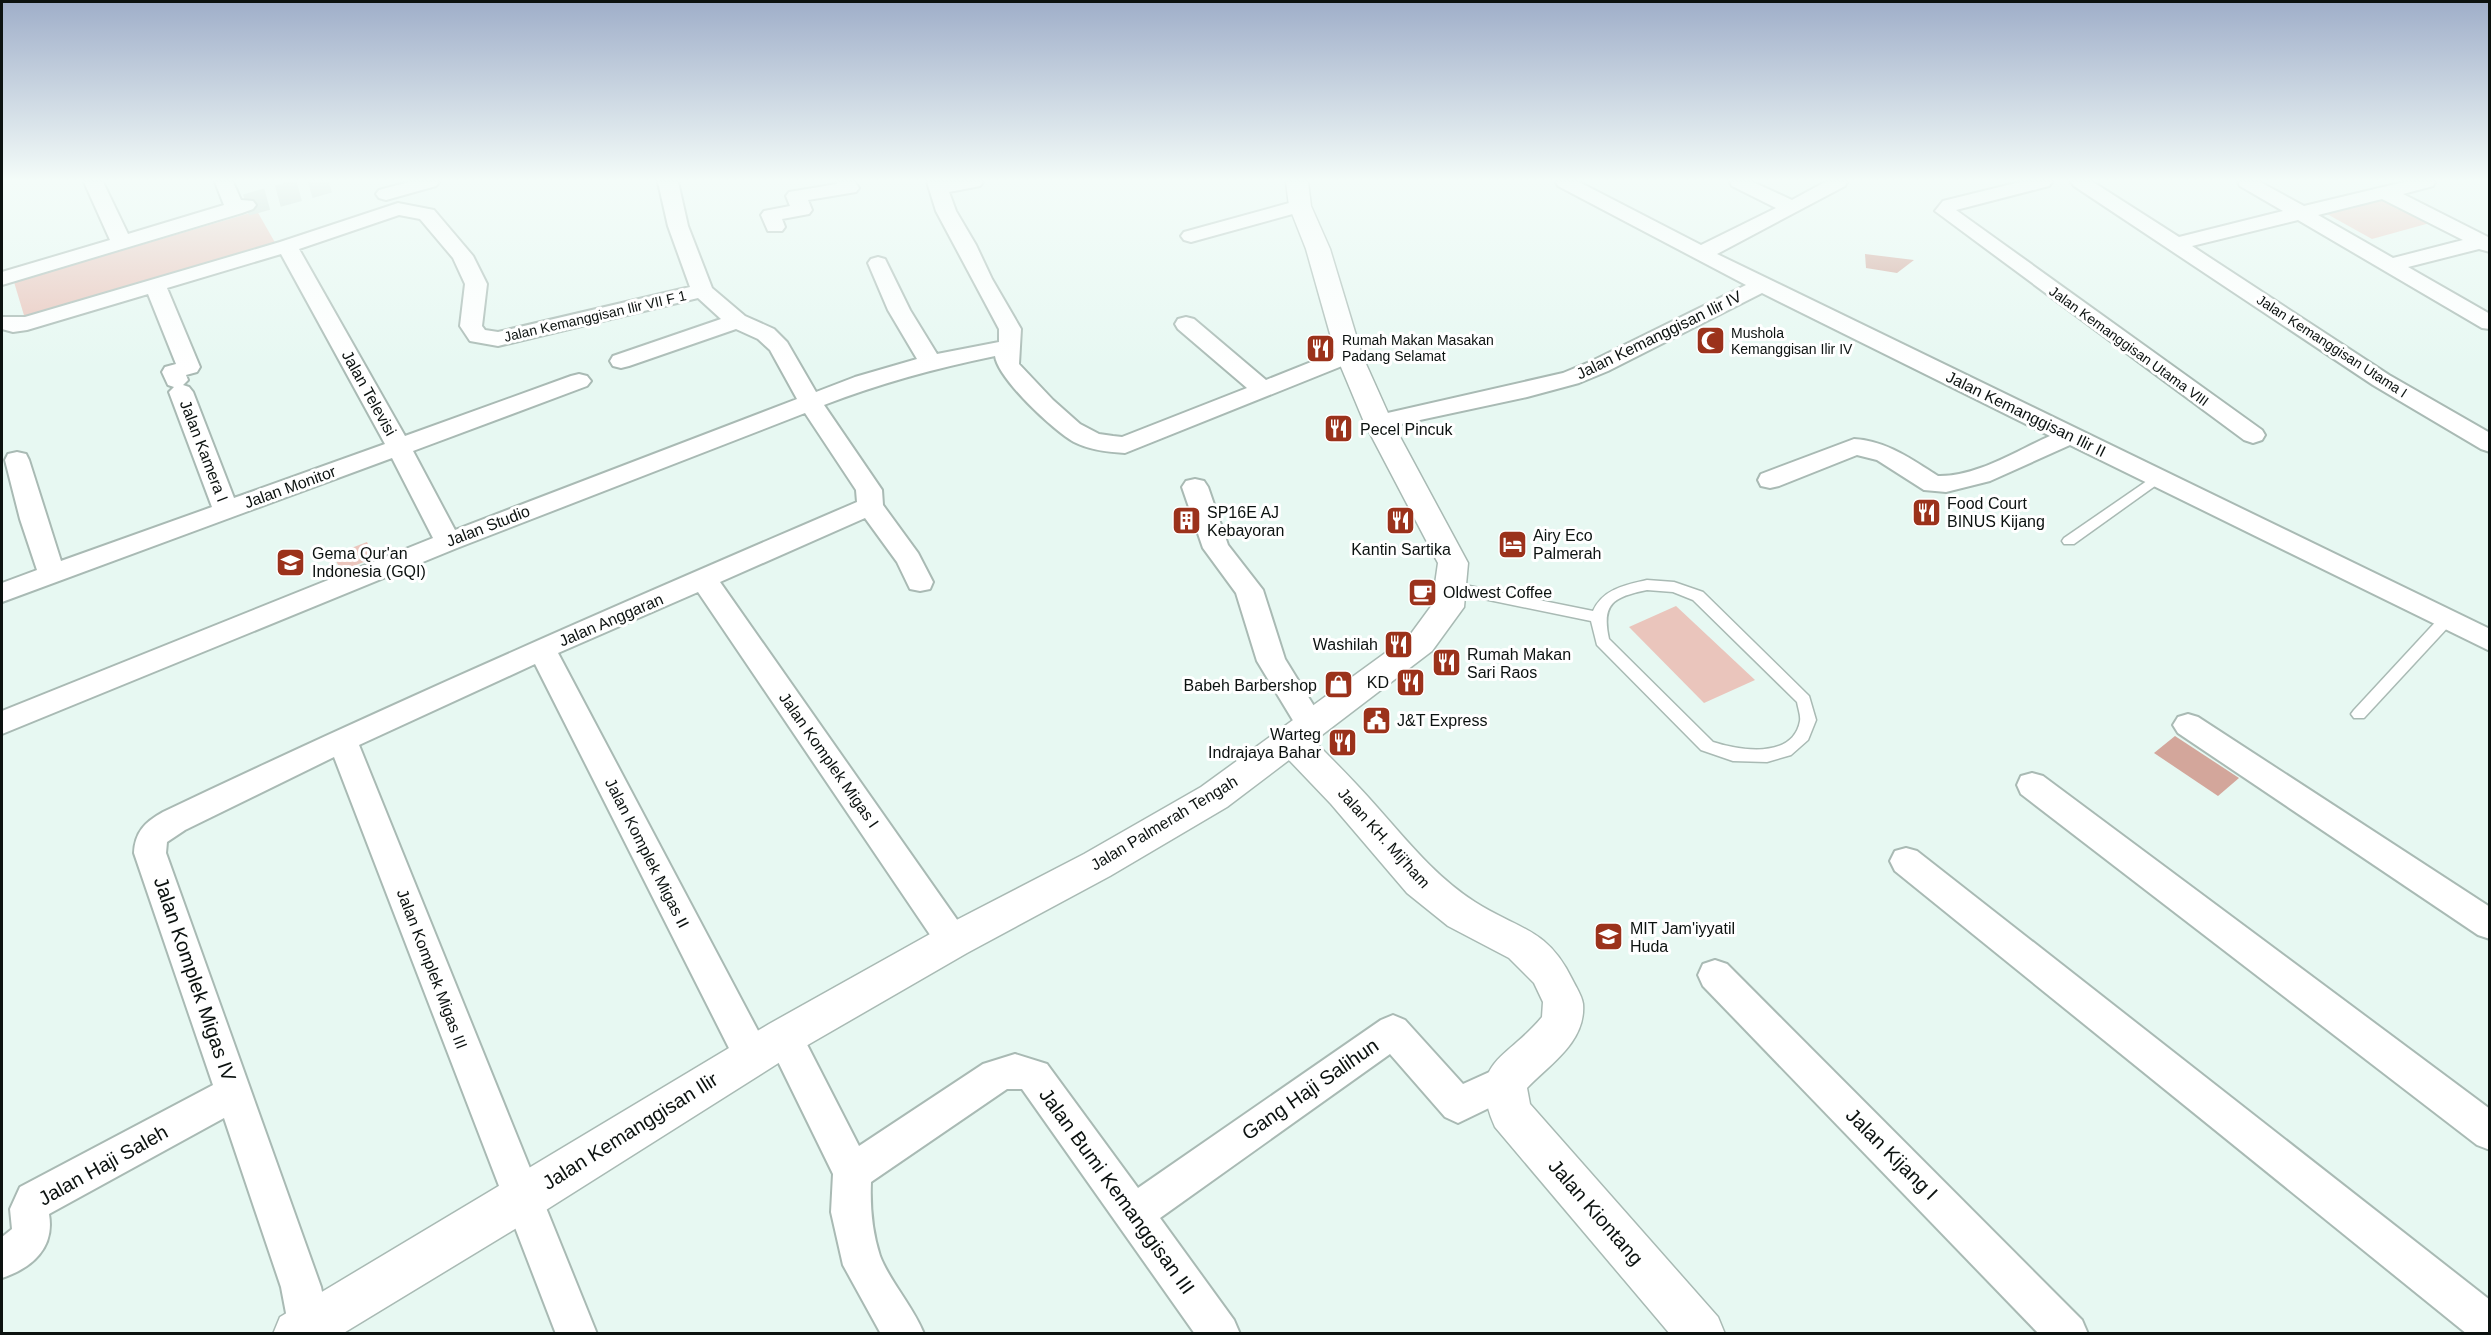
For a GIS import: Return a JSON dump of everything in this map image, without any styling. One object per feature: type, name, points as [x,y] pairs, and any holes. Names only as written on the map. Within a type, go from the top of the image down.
[{"type":"street","points":[[2,279],[118,244]]},
{"type":"street","points":[[2,323],[13,325],[27,323],[290,244]]},
{"type":"street","name":"Jalan Kemanggisan Ilir VII F 1","points":[[453,244],[463,256],[476,284],[471,326],[478,336],[498,339],[702,291]]},
{"type":"street","points":[[685,244],[702,291],[737,321],[766,334],[779,347],[811,403],[909,559],[920,582]]},
{"type":"street","points":[[966,244],[981,279],[1010,329],[1012,338],[1005,355],[1006,362],[1026,385],[1078,434],[1107,444],[1125,445],[1349,355]]},
{"type":"street","name":"Jalan Palmerah Tengah","points":[[953,941],[1097,865],[1214,797],[1421,643],[1448,607],[1453,563],[1378,422],[1349,355],[1316,244]]},
{"type":"street","name":"Jalan Kemanggisan Ilir II","points":[[1682,244],[2490,641]]},
{"type":"street","points":[[1700,254],[1719,244]]},
{"type":"street","name":"Jalan Kemanggisan Utama VIII","points":[[1991,244],[2253,435]]},
{"type":"street","name":"Jalan Kemanggisan Utama I","points":[[2177,244],[2381,380],[2490,444]]},
{"type":"street","points":[[2354,244],[2490,323]]},
{"type":"street","points":[[2389,265],[2485,244]]},
{"type":"street","name":"Jalan Televisi","points":[[287,246],[398,446],[448,542]]},
{"type":"street","points":[[878,263],[899,310],[930,362]]},
{"type":"street","name":"Jalan Kemanggisan Ilir IV","points":[[1378,422],[1527,390],[1571,378],[1600,366],[1762,285]]},
{"type":"street","name":"Jalan Kamera I","points":[[155,286],[189,367],[173,372],[226,511]]},
{"type":"street","points":[[621,361],[737,321]]},
{"type":"street","points":[[1186,324],[1263,389]]},
{"type":"street","name":"Jalan Studio","points":[[2,723],[448,542],[863,382],[930,362],[1009,347]]},
{"type":"street","name":"Jalan Monitor","points":[[2,593],[579,381]]},
{"type":"street","points":[[1770,480],[1854,447],[1866,447],[1882,452],[1933,484],[1942,486],[1976,476],[2069,436]]},
{"type":"street","points":[[17,460],[33,519],[52,574]]},
{"type":"street","points":[[1195,487],[1216,548],[1249,590],[1272,662],[1301,732]]},
{"type":"street","name":"Jalan Anggaran","points":[[342,740],[704,580],[870,499]]},
{"type":"street","name":"Jalan Komplek Migas I","points":[[704,580],[953,941]]},
{"type":"street","name":"Jalan Komplek Migas II","points":[[542,650],[768,1046],[852,1172]]},
{"type":"street","points":[[2188,725],[2490,925]]},
{"type":"street","name":"Jalan KH. Mij'ham","points":[[1301,732],[1344,794],[1420,882],[1462,914],[1523,946],[1548,971],[1563,1002],[1562,1023],[1505,1083]]},
{"type":"street","name":"Jalan Komplek Migas IV","points":[[306,1331],[301,1287],[150,853],[150,840],[153,834],[174,821],[342,740]]},
{"type":"street","name":"Jalan Komplek Migas III","points":[[342,740],[577,1334]]},
{"type":"street","points":[[2032,785],[2490,1132]]},
{"type":"street","points":[[1906,861],[2490,1326]]},
{"type":"street","name":"Jalan Kemanggisan Ilir","points":[[306,1331],[768,1046],[953,941]]},
{"type":"street","name":"Jalan Kijang I","points":[[1715,975],[2068,1334]]},
{"type":"street","name":"Gang Haji Salihun","points":[[1133,1214],[1393,1031],[1458,1106],[1505,1083]]},
{"type":"street","name":"Jalan Bumi Kemanggisan III","points":[[852,1172],[996,1076],[1017,1071],[1034,1076],[1220,1334]]},
{"type":"street","name":"Jalan Kiontang","points":[[1505,1083],[1510,1113],[1701,1334]]},
{"type":"street","name":"Jalan Haji Saleh","points":[[2,1258],[22,1247],[29,1238],[33,1229],[29,1209],[34,1201],[235,1092]]},
{"type":"street","points":[[852,1172],[850,1212],[863,1265],[904,1334]]},
{"type":"lane","points":[[2069,542],[2157,478]]},
{"type":"lane","points":[[1647,585],[1674,587],[1698,596],[1804,700],[1808,720],[1802,736],[1785,750],[1767,756],[1733,755],[1707,746],[1602,641],[1598,617],[1605,602],[1620,591],[1647,585]]},
{"type":"lane","points":[[1450,587],[1598,617]]},
{"type":"lane","points":[[2359,714],[2446,620]]},
{"type":"shaded area","points":[[143,244],[277,246],[26,322],[14,282]]},
{"type":"shaded area","points":[[1865,254],[1914,260],[1897,273],[1866,268]]},
{"type":"shaded area","points":[[367,542],[374,558],[341,571],[333,555]]},
{"type":"shaded area","points":[[1676,606],[1755,680],[1704,703],[1629,627]]},
{"type":"shaded area","points":[[2175,736],[2239,778],[2218,796],[2154,753]]},
{"type":"place","name":"Mushola Kemanggisan Ilir IV","points":[[1710,341]]},
{"type":"place","name":"Rumah Makan Masakan Padang Selamat","points":[[1321,348]]},
{"type":"place","name":"Pecel Pincuk","points":[[1339,429]]},
{"type":"place","name":"Food Court BINUS Kijang","points":[[1926,512]]},
{"type":"place","name":"SP16E AJ Kebayoran","points":[[1186,521]]},
{"type":"place","name":"Kantin Sartika","points":[[1401,521]]},
{"type":"place","name":"Airy Eco Palmerah","points":[[1512,544]]},
{"type":"place","name":"Gema Qur'an Indonesia (GQI)","points":[[291,562]]},
{"type":"place","name":"Oldwest Coffee","points":[[1422,592]]},
{"type":"place","name":"Washilah","points":[[1399,644]]},
{"type":"place","name":"Rumah Makan Sari Raos","points":[[1446,663]]},
{"type":"place","name":"KD","points":[[1410,682]]},
{"type":"place","name":"Babeh Barbershop","points":[[1338,685]]},
{"type":"place","name":"J&T Express","points":[[1376,720]]},
{"type":"place","name":"Warteg Indrajaya Bahar","points":[[1342,743]]},
{"type":"place","name":"MIT Jam'iyyatil Huda","points":[[1609,937]]}]
